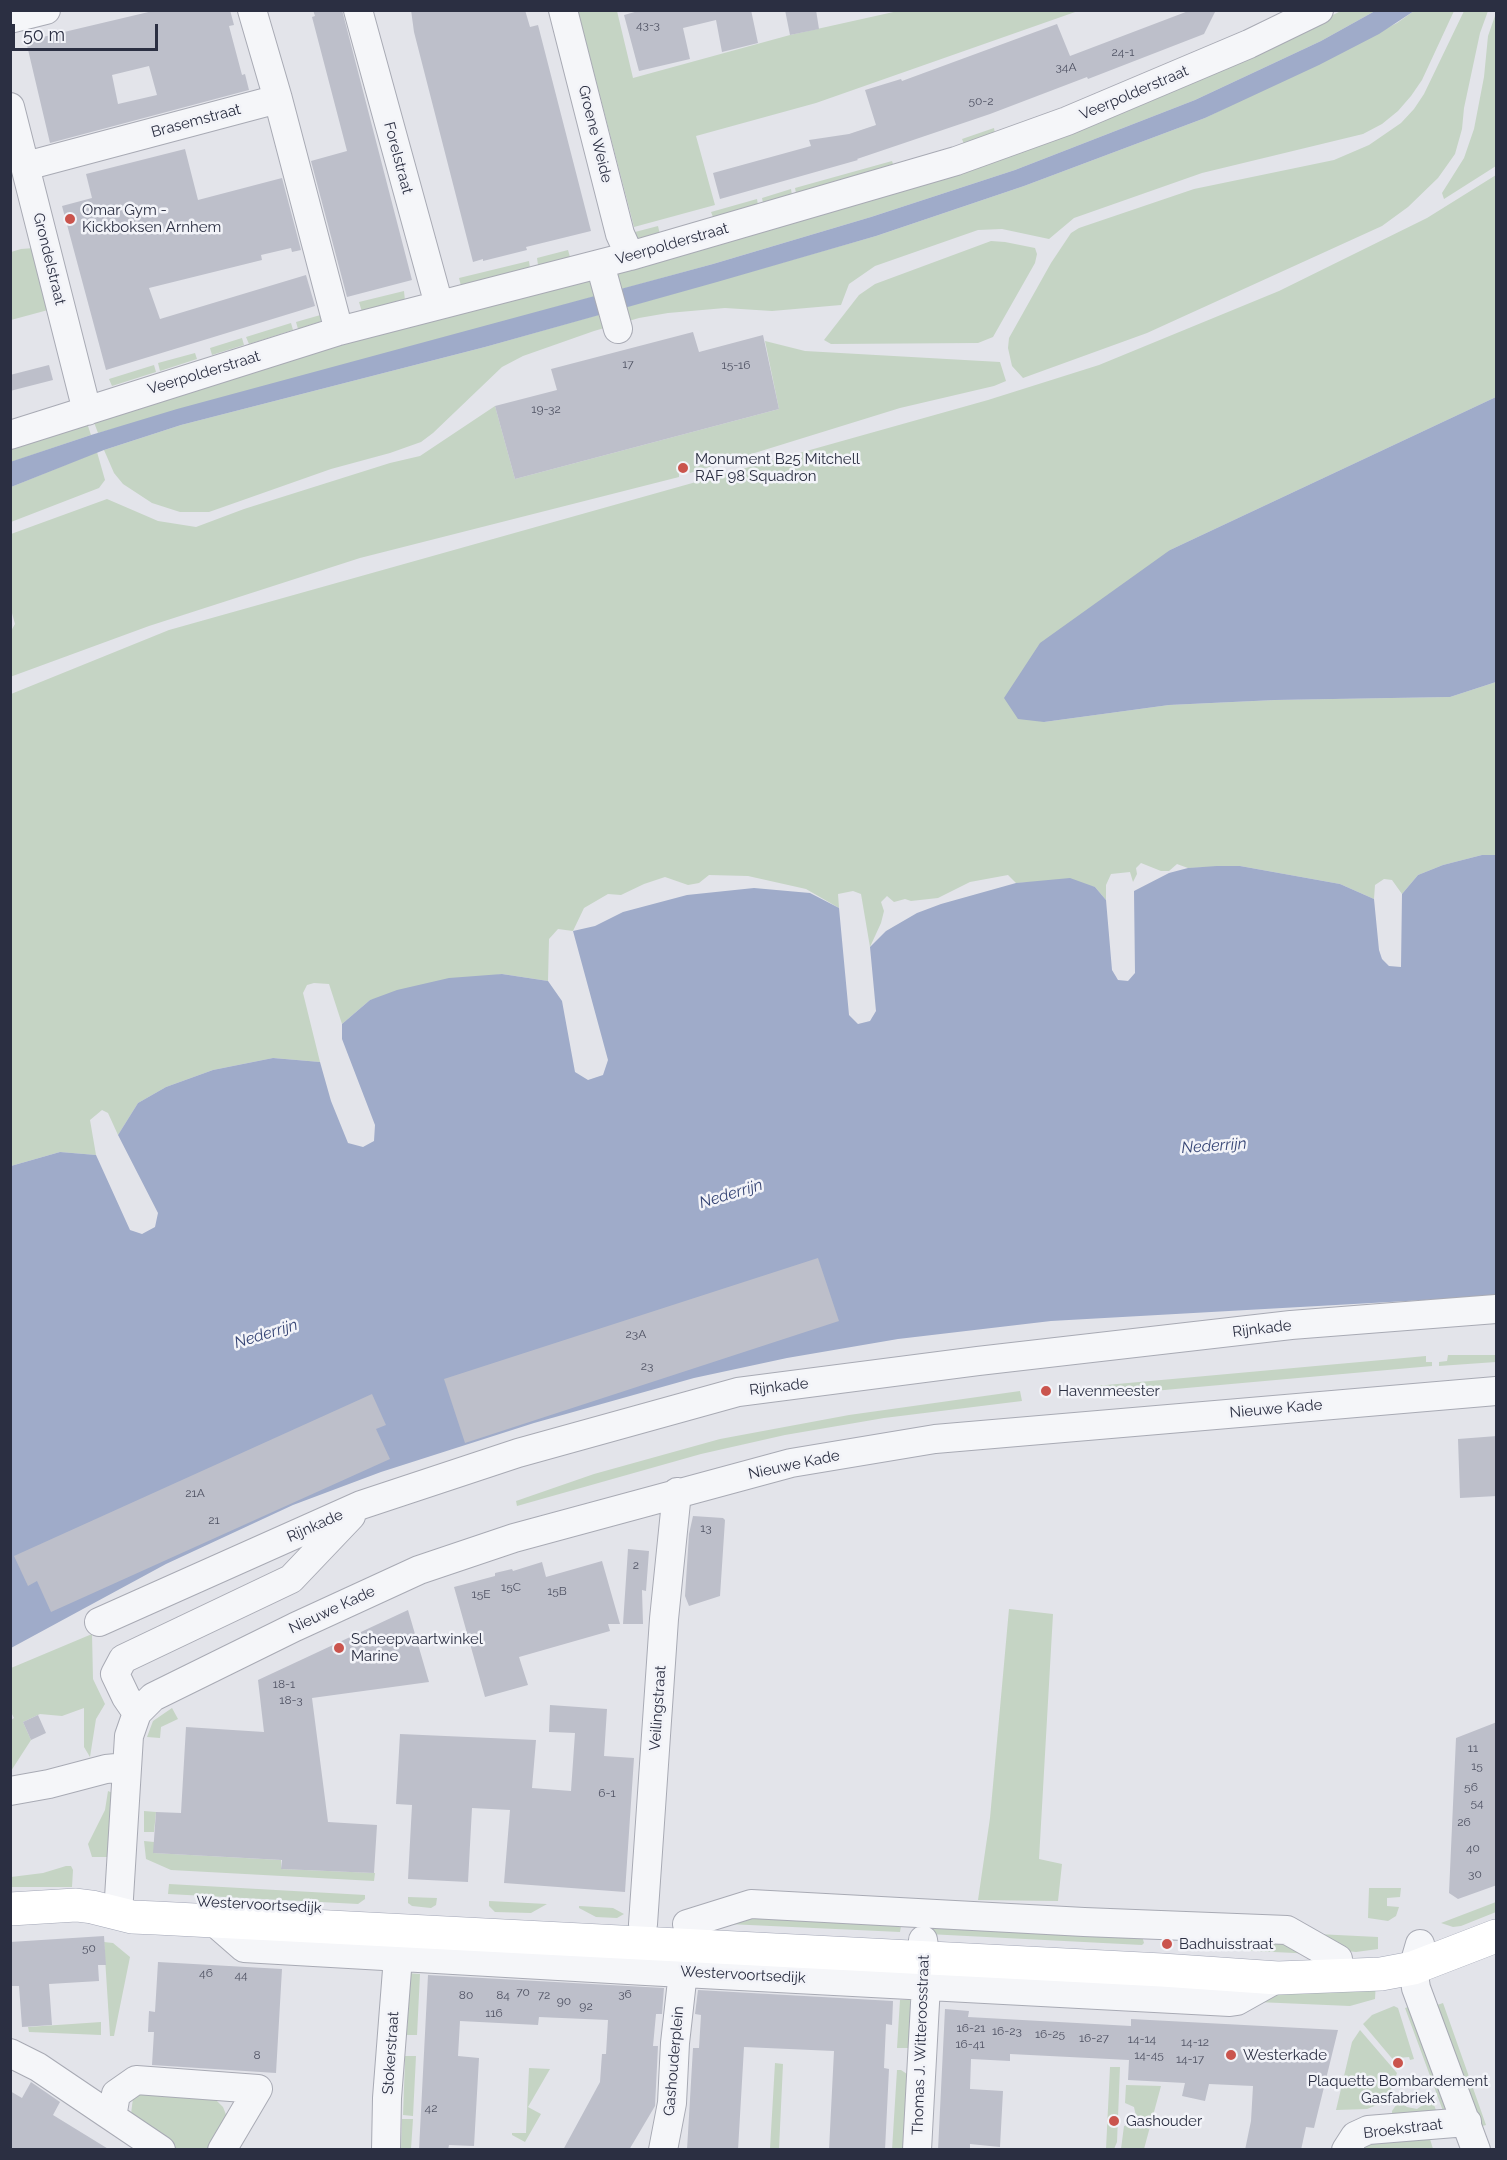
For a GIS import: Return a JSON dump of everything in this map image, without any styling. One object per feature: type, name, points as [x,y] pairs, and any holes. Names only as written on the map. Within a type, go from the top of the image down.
[{"type":"main road","name":"Westervoortsedijk","points":[[10,1893],[49,1892],[118,1906],[132,1917],[925,1961],[1162,1970],[1278,1978],[1381,1974],[1497,1916]]},
{"type":"main road","name":"Westervoortsedijk","points":[[10,1909],[76,1905],[687,1924],[925,1961],[1300,1960],[1338,1959],[1383,1953],[1417,1956],[1497,1936]]},
{"type":"street","points":[[10,19],[46,10]]},
{"type":"street","points":[[252,10],[278,99],[339,332]]},
{"type":"street","name":"Forelstraat","points":[[358,10],[439,305]]},
{"type":"street","name":"Groene Weide","points":[[562,10],[620,234],[630,256]]},
{"type":"street","name":"Veerpolderstraat","points":[[10,435],[339,332],[439,305],[601,270],[630,256],[994,148],[1067,121],[1228,53],[1286,18],[1319,10]]},
{"type":"street","name":"Brasemstraat","points":[[26,166],[278,99]]},
{"type":"street","name":"Grondelstraat","points":[[10,107],[87,411]]},
{"type":"street","points":[[601,270],[617,325]]},
{"type":"street","name":"Rijnkade","points":[[99,1622],[361,1505],[518,1453],[738,1392],[1291,1325],[1497,1309]]},
{"type":"street","points":[[1463,1310],[1497,1327]]},
{"type":"street","name":"Nieuwe Kade","points":[[137,1713],[153,1697],[295,1627],[419,1570],[514,1538],[677,1492],[791,1463],[934,1438],[1497,1390]]},
{"type":"street","name":"Veilingstraat","points":[[643,1924],[664,1619],[677,1492]]},
{"type":"street","points":[[118,1906],[129,1736],[137,1713],[115,1674],[123,1659],[291,1579],[361,1505]]},
{"type":"street","points":[[10,1791],[49,1784],[106,1768],[127,1767]]},
{"type":"street","name":"Westervoortsedijk","points":[[687,1924],[752,1904],[1016,1908],[1287,1930],[1338,1959]]},
{"type":"street","name":"Westervoortsedijk","points":[[213,1921],[244,1948],[398,1957],[683,1972],[925,1961]]},
{"type":"street","points":[[1417,1956],[1416,1988],[1476,2150]]},
{"type":"street","name":"Stokerstraat","points":[[386,2150],[387,2098],[398,1957]]},
{"type":"street","name":"Thomas J. Witteroosstraat","points":[[918,2150],[925,1961]]},
{"type":"street","name":"Gashouderplein","points":[[663,2150],[672,2103],[675,2043],[683,1972]]},
{"type":"street","points":[[10,2053],[39,2067],[161,2150]]},
{"type":"street","points":[[112,2117],[116,2094],[136,2080],[258,2089],[222,2150]]},
{"type":"street","name":"Broekstraat","points":[[1346,2150],[1355,2136],[1368,2130],[1467,2122]]},
{"type":"green space","points":[[578,11],[617,11],[633,78],[790,35],[898,11],[1078,11],[816,103],[696,136],[715,205],[634,227]]},
{"type":"green space","points":[[1341,11],[1375,11],[1321,41],[1195,100],[1015,170],[871,217],[713,264],[98,433],[92,417],[469,306],[1275,43]]},
{"type":"green space","points":[[1414,11],[1454,11],[1422,80],[1411,96],[1382,124],[1363,134],[1202,173],[1074,218],[1049,239],[1002,229],[978,230],[875,266],[849,284],[841,305],[772,311],[725,308],[668,313],[639,318],[594,331],[523,356],[502,367],[421,442],[331,469],[209,512],[180,512],[152,503],[123,484],[114,473],[104,450],[181,425],[485,347],[876,236],[1024,186],[1205,118],[1397,23]]},
{"type":"green space","points":[[1464,11],[1488,11],[1480,33],[1455,154],[1438,178],[1408,207],[1382,226],[1147,333],[1023,378],[1012,366],[1008,348],[1009,338],[1051,263],[1071,233],[1079,228],[1194,189],[1334,160],[1369,145],[1401,123],[1414,109],[1424,94]]},
{"type":"green space","points":[[1496,13],[1496,166],[1444,199],[1442,193],[1464,158],[1474,129],[1484,77],[1488,36]]},
{"type":"green space","points":[[994,128],[995,134],[964,144],[962,139]]},
{"type":"green space","points":[[892,161],[894,167],[796,193],[795,188]]},
{"type":"green space","points":[[1496,175],[1496,397],[1170,550],[1044,722],[1169,705],[1275,700],[1450,697],[1496,682],[1496,855],[1482,855],[1443,865],[1418,875],[1402,894],[1392,880],[1384,879],[1375,885],[1374,899],[1340,884],[1240,866],[1188,868],[1177,864],[1169,871],[1161,871],[1141,863],[1136,868],[1137,874],[1133,882],[1130,872],[1111,874],[1106,885],[1106,900],[1095,887],[1039,882],[1016,883],[1008,875],[970,882],[938,898],[911,901],[905,899],[894,902],[887,896],[881,902],[884,911],[870,947],[861,894],[853,891],[838,894],[839,908],[806,889],[748,876],[709,875],[699,883],[688,885],[665,877],[621,895],[608,894],[584,908],[573,931],[558,929],[549,939],[548,981],[502,974],[370,1000],[342,1024],[329,984],[307,985],[303,993],[320,1062],[273,1058],[213,1070],[166,1087],[138,1103],[118,1135],[108,1113],[102,1110],[90,1120],[96,1155],[60,1152],[11,1166],[11,694],[169,630],[988,400],[1099,365],[1279,291],[1427,218]]},
{"type":"green space","points":[[791,189],[792,195],[763,203],[762,198]]},
{"type":"green space","points":[[757,199],[758,205],[713,217],[711,212]]},
{"type":"green space","points":[[658,226],[661,239],[638,243],[635,232]]},
{"type":"green space","points":[[991,241],[1035,248],[1037,254],[1035,263],[993,337],[978,343],[831,344],[824,340],[859,295],[875,284]]},
{"type":"green space","points":[[34,248],[48,310],[11,320],[11,252]]},
{"type":"green space","points":[[568,250],[570,257],[538,265],[537,258]]},
{"type":"green space","points":[[529,261],[530,268],[461,286],[459,278]]},
{"type":"green space","points":[[404,291],[405,301],[362,312],[359,302]]},
{"type":"green space","points":[[324,314],[325,320],[298,329],[296,322]]},
{"type":"green space","points":[[291,323],[293,330],[249,344],[246,337]]},
{"type":"green space","points":[[242,338],[244,345],[212,355],[210,348]]},
{"type":"green space","points":[[765,341],[805,351],[1000,362],[1006,381],[994,386],[900,408],[690,473],[687,466],[679,468],[679,477],[360,558],[149,626],[10,677],[11,631],[15,624],[10,606],[11,534],[107,499],[158,521],[196,527],[244,509],[390,463],[420,456],[495,406],[515,479],[779,409]]},
{"type":"green space","points":[[195,353],[197,359],[160,371],[158,363]]},
{"type":"green space","points":[[154,365],[156,372],[112,386],[109,379]]},
{"type":"green space","points":[[86,420],[91,435],[11,462],[10,445]]},
{"type":"green space","points":[[97,452],[105,480],[99,488],[11,522],[11,487]]},
{"type":"green space","points":[[1448,1355],[1496,1355],[1496,1362],[1439,1366],[1439,1362],[1447,1361]]},
{"type":"green space","points":[[1426,1356],[1426,1362],[1432,1362],[1432,1366],[1075,1398],[1073,1388]]},
{"type":"green space","points":[[1020,1391],[1022,1401],[884,1418],[785,1435],[701,1454],[517,1506],[516,1501],[594,1474],[720,1439],[849,1415]]},
{"type":"green space","points":[[1009,1609],[1053,1614],[1039,1859],[1062,1864],[1058,1901],[978,1900],[990,1818]]},
{"type":"green space","points":[[92,1634],[93,1679],[105,1704],[96,1719],[90,1757],[84,1747],[84,1708],[62,1716],[40,1714],[23,1722],[31,1740],[11,1771],[11,1720],[14,1718],[11,1712],[11,1668]]},
{"type":"green space","points":[[172,1708],[178,1719],[161,1727],[160,1738],[147,1737],[153,1721]]},
{"type":"green space","points":[[108,1791],[115,1794],[111,1857],[92,1857],[88,1844],[105,1810]]},
{"type":"green space","points":[[144,1811],[156,1812],[154,1832],[144,1832]]},
{"type":"green space","points":[[144,1841],[154,1842],[154,1853],[281,1860],[281,1869],[375,1873],[374,1881],[171,1870],[146,1859]]},
{"type":"green space","points":[[71,1866],[73,1870],[72,1887],[11,1887],[11,1877],[43,1873]]},
{"type":"green space","points":[[169,1884],[365,1895],[365,1899],[358,1904],[168,1894]]},
{"type":"green space","points":[[1369,1888],[1401,1888],[1400,1897],[1387,1898],[1387,1906],[1399,1907],[1396,1916],[1388,1921],[1368,1918]]},
{"type":"green space","points":[[408,1897],[437,1898],[436,1905],[431,1908],[412,1906],[408,1903]]},
{"type":"green space","points":[[489,1901],[547,1904],[531,1913],[495,1912],[489,1906]]},
{"type":"green space","points":[[1496,1902],[1496,1912],[1461,1926],[1453,1927],[1441,1923]]},
{"type":"green space","points":[[579,1906],[613,1908],[624,1914],[617,1918],[596,1917]]},
{"type":"green space","points":[[745,1913],[902,1920],[900,1932],[728,1924]]},
{"type":"green space","points":[[929,1920],[1142,1936],[1144,1943],[1142,1945],[928,1934]]},
{"type":"green space","points":[[1317,1934],[1378,1937],[1378,1949],[1346,1951]]},
{"type":"green space","points":[[1267,1937],[1315,1954],[1192,1948],[1192,1940],[1260,1944]]},
{"type":"green space","points":[[104,1942],[113,1943],[130,1957],[114,2036],[110,2036]]},
{"type":"green space","points":[[406,1973],[420,1974],[417,2035],[400,2035],[407,2031],[410,1983]]},
{"type":"green space","points":[[1376,1981],[1375,1999],[1350,2006],[1257,2002],[1286,1985]]},
{"type":"green space","points":[[900,2000],[914,2000],[914,2048],[897,2048]]},
{"type":"green space","points":[[1443,2003],[1486,2125],[1479,2127],[1434,2006]]},
{"type":"green space","points":[[1414,2005],[1446,2108],[1443,2111],[1405,2008]]},
{"type":"green space","points":[[1394,2006],[1398,2008],[1414,2059],[1398,2058],[1395,2062],[1363,2024],[1372,2015]]},
{"type":"green space","points":[[101,2022],[101,2035],[29,2032],[28,2027]]},
{"type":"green space","points":[[1360,2030],[1397,2073],[1391,2090],[1377,2105],[1367,2109],[1336,2110],[1352,2042]]},
{"type":"green space","points":[[398,2056],[416,2056],[413,2116],[403,2115],[405,2061],[398,2060]]},
{"type":"green space","points":[[775,2063],[783,2064],[779,2149],[770,2149]]},
{"type":"green space","points":[[1110,2067],[1120,2067],[1117,2142],[1114,2149],[1106,2149]]},
{"type":"green space","points":[[529,2068],[550,2069],[528,2107],[541,2114],[525,2142],[512,2133],[526,2133]]},
{"type":"green space","points":[[897,2070],[913,2078],[904,2149],[892,2150]]},
{"type":"green space","points":[[1126,2085],[1161,2086],[1144,2149],[1121,2149],[1124,2126],[1133,2123],[1136,2116],[1134,2107],[1125,2103]]},
{"type":"green space","points":[[138,2092],[203,2094],[216,2100],[223,2107],[227,2117],[215,2149],[177,2149],[145,2131],[131,2114],[133,2098]]},
{"type":"green space","points":[[1430,2100],[1438,2116],[1392,2118],[1392,2111],[1399,2101],[1407,2107],[1417,2109]]},
{"type":"green space","points":[[402,2119],[413,2119],[411,2149],[401,2149]]},
{"type":"green space","points":[[1430,2139],[1433,2149],[1366,2149],[1364,2145],[1371,2142]]},
{"type":"water","points":[[1375,11],[1414,11],[1379,34],[1319,65],[1205,118],[1024,186],[876,236],[717,282],[485,347],[181,425],[104,450],[11,487],[10,462],[91,435],[177,409],[713,264],[871,217],[1015,170],[1195,100],[1321,41]]},
{"type":"water","points":[[1496,397],[1496,682],[1450,697],[1275,700],[1169,705],[1044,722],[1018,719],[1004,698],[1040,643],[1170,550]]},
{"type":"water","name":"Nederrijn","points":[[1482,855],[1496,855],[1496,1296],[1051,1321],[898,1339],[787,1358],[694,1378],[534,1423],[381,1472],[293,1505],[166,1564],[11,1648],[11,1166],[60,1152],[96,1155],[130,1230],[142,1234],[155,1227],[158,1213],[118,1135],[138,1103],[166,1087],[213,1070],[273,1058],[320,1062],[331,1101],[348,1143],[363,1147],[374,1141],[375,1125],[342,1039],[342,1024],[370,1000],[397,990],[449,978],[502,974],[548,981],[562,1001],[575,1072],[588,1080],[603,1075],[608,1060],[573,931],[595,926],[623,912],[687,895],[754,888],[810,893],[839,908],[849,1015],[858,1024],[870,1021],[876,1011],[870,947],[886,931],[917,913],[941,904],[1016,883],[1070,878],[1095,887],[1106,900],[1112,970],[1118,980],[1128,981],[1135,973],[1134,891],[1169,873],[1188,868],[1217,866],[1240,866],[1340,884],[1374,899],[1382,959],[1389,966],[1401,967],[1402,894],[1418,875],[1443,865]]},
{"type":"building","points":[[157,10],[230,10],[234,25],[229,26],[242,75],[245,74],[249,90],[50,143],[26,41]],"holes":[[[149,66],[157,95],[118,104],[112,75]]]},
{"type":"building","points":[[313,10],[342,10],[412,280],[347,297],[311,161],[347,151],[312,17],[315,16]]},
{"type":"building","points":[[411,10],[525,10],[530,27],[538,25],[591,231],[526,247],[527,250],[473,262],[414,32]]},
{"type":"building","points":[[642,10],[751,10],[758,43],[722,52],[716,20],[683,28],[690,59],[639,71],[624,15]]},
{"type":"building","points":[[785,10],[816,10],[819,29],[790,35]]},
{"type":"building","points":[[1191,10],[1216,10],[1204,34],[1088,79],[1087,77],[858,160],[720,199],[713,173],[811,146],[809,140],[849,134],[876,125],[865,90],[901,79],[902,81],[1057,24],[1070,56]]},
{"type":"building","points":[[185,149],[198,200],[282,178],[301,250],[292,252],[291,248],[261,255],[262,260],[149,288],[160,319],[306,275],[315,306],[106,370],[62,206],[92,198],[86,174]]},
{"type":"building","points":[[693,332],[699,352],[763,335],[779,409],[515,479],[495,406],[557,390],[551,369]]},
{"type":"building","points":[[49,365],[53,380],[10,391],[10,375]]},
{"type":"building","points":[[818,1258],[839,1321],[465,1443],[444,1379]]},
{"type":"building","points":[[372,1394],[386,1425],[376,1429],[390,1459],[51,1612],[37,1581],[28,1586],[14,1556]]},
{"type":"building","points":[[1497,1436],[1497,1496],[1460,1498],[1458,1439]]},
{"type":"building","points":[[693,1516],[725,1520],[720,1596],[689,1606],[685,1596],[689,1534]]},
{"type":"building","points":[[628,1549],[649,1551],[646,1591],[642,1590],[643,1624],[623,1624]]},
{"type":"building","points":[[602,1561],[620,1624],[608,1624],[610,1631],[519,1657],[528,1685],[485,1697],[454,1587],[495,1576],[495,1573],[512,1569],[513,1571],[542,1562],[546,1577]]},
{"type":"building","points":[[408,1610],[429,1682],[312,1698],[328,1822],[377,1825],[374,1873],[281,1869],[282,1860],[153,1853],[156,1812],[181,1813],[186,1727],[264,1732],[258,1680]]},
{"type":"building","points":[[550,1705],[607,1709],[604,1756],[634,1758],[625,1892],[504,1883],[510,1810],[472,1808],[468,1882],[408,1879],[412,1805],[396,1804],[400,1734],[536,1740],[532,1788],[571,1791],[575,1733],[549,1732]]},
{"type":"building","points":[[38,1715],[46,1733],[31,1740],[23,1722]]},
{"type":"building","points":[[1497,1722],[1497,1885],[1458,1899],[1449,1893],[1456,1738]]},
{"type":"building","points":[[104,1936],[106,1965],[98,1965],[99,1981],[49,1984],[52,2025],[22,2027],[19,1986],[10,1986],[10,1942]]},
{"type":"building","points":[[158,1962],[282,1969],[276,2073],[152,2065],[154,2032],[148,2032],[149,2011],[155,2012]]},
{"type":"building","points":[[428,1975],[664,1988],[662,2014],[656,2014],[653,2046],[658,2046],[655,2106],[629,2150],[563,2150],[600,2082],[602,2054],[606,2054],[608,2020],[539,2017],[538,2025],[460,2021],[458,2056],[479,2058],[474,2146],[449,2145],[448,2150],[419,2150]]},
{"type":"building","points":[[698,1990],[893,2001],[892,2025],[886,2024],[884,2068],[889,2069],[885,2150],[829,2150],[834,2051],[744,2047],[738,2150],[687,2150],[693,2048],[699,2048],[701,2015],[695,2014]]},
{"type":"building","points":[[945,2009],[969,2011],[968,2017],[1131,2026],[1131,2019],[1338,2030],[1314,2128],[1306,2127],[1301,2150],[1245,2150],[1251,2121],[1253,2086],[1209,2084],[1205,2101],[1182,2096],[1185,2083],[1128,2080],[1129,2060],[1010,2054],[1010,2061],[971,2059],[970,2089],[1003,2091],[1000,2147],[970,2144],[970,2150],[938,2150]]},
{"type":"building","points":[[31,2082],[60,2102],[53,2115],[110,2150],[10,2150],[10,2091],[22,2098]]},
{"type":"place","name":"Omar Gym - Kickboksen Arnhem","points":[[70,219]]},
{"type":"place","name":"Monument B25 Mitchell RAF 98 Squadron","points":[[683,468]]},
{"type":"place","name":"Havenmeester","points":[[1046,1391]]},
{"type":"place","name":"Scheepvaartwinkel Marine","points":[[339,1648]]},
{"type":"place","name":"Badhuisstraat","points":[[1167,1944]]},
{"type":"place","name":"Westerkade","points":[[1231,2055]]},
{"type":"place","name":"Plaquette Bombardement Gasfabriek","points":[[1398,2063]]},
{"type":"place","name":"Gashouder","points":[[1114,2121]]}]
